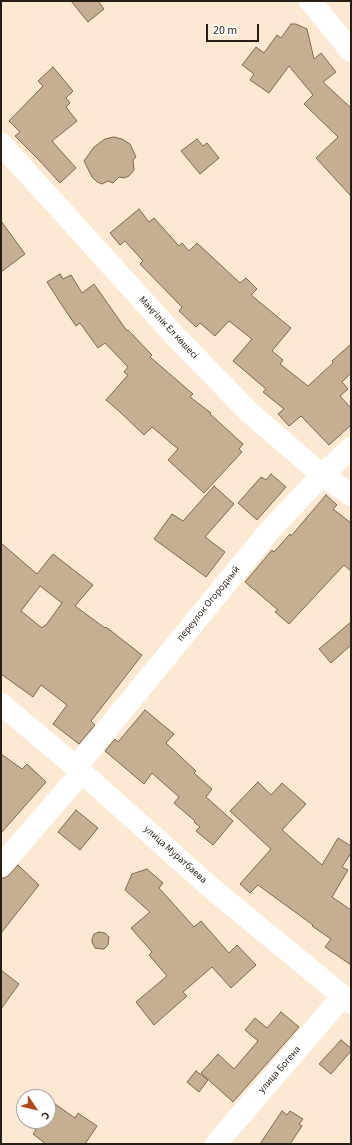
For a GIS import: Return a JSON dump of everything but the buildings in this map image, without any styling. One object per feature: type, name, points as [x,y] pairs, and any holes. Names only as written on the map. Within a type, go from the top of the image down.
[{"type":"street","points":[[310,1],[351,51]]},
{"type":"street","name":"Мәңгілік Ел көшесі","points":[[1,144],[176,337],[239,402],[322,474],[351,495]]},
{"type":"street","name":"переулок Огородный","points":[[1,866],[265,536],[322,474],[351,448]]},
{"type":"street","name":"улица Муратбаева","points":[[1,704],[79,770],[210,887],[347,999]]},
{"type":"street","name":"улица Богена","points":[[216,1144],[347,999]]}]
